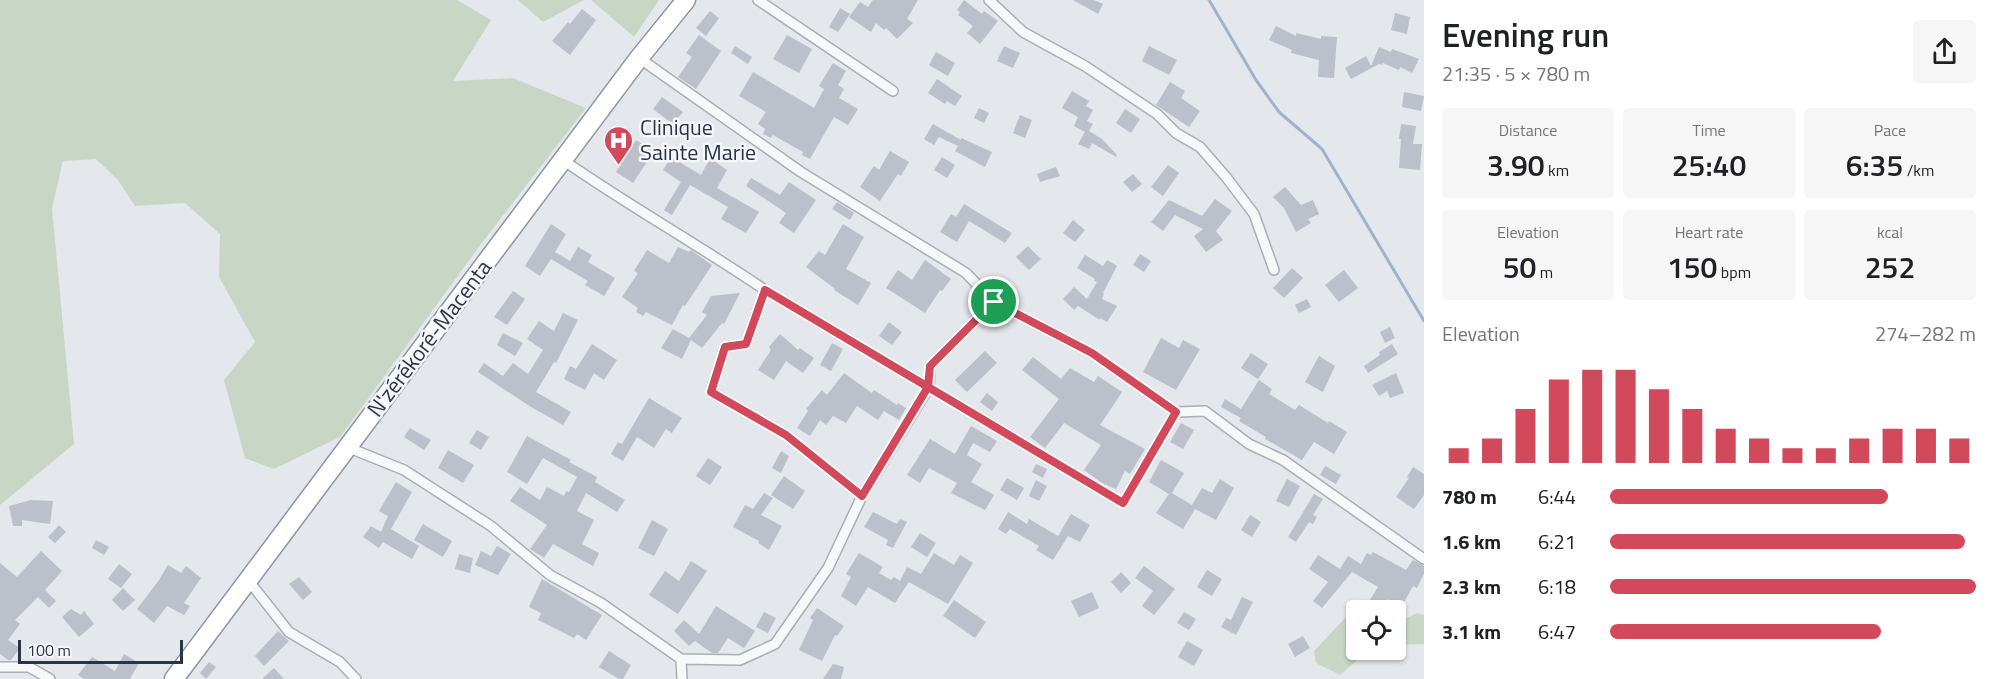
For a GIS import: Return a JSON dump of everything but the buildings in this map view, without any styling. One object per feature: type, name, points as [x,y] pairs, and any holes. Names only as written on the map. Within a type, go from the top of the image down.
[{"type":"highway","name":"N'zérékoré-Macenta","points":[[174,679],[639,58],[686,0]]},
{"type":"street","points":[[758,0],[893,91]]},
{"type":"street","points":[[989,0],[1023,32],[1085,66],[1157,114],[1176,133],[1200,147],[1254,214],[1274,270]]},
{"type":"street","points":[[639,58],[801,172],[966,273],[994,302],[1092,353],[1176,412],[1205,411],[1249,444],[1282,460],[1424,560]]},
{"type":"street","points":[[563,160],[601,186],[708,251],[765,290],[1123,503],[1176,412]]},
{"type":"street","points":[[765,290],[746,344],[725,347],[711,392],[786,435],[862,496]]},
{"type":"street","points":[[347,447],[404,470],[491,526],[550,575],[601,603],[681,659],[740,660],[774,644],[828,568],[862,496],[928,387],[930,366],[994,302]]},
{"type":"street","points":[[248,580],[289,632],[340,662],[356,679]]},
{"type":"street","points":[[681,659],[682,679]]},
{"type":"street","points":[[0,668],[29,667],[50,679]]},
{"type":"green space","points":[[0,0],[457,0],[491,20],[453,81],[513,78],[586,108],[481,244],[340,437],[274,469],[245,458],[224,380],[255,342],[219,277],[220,234],[185,203],[135,206],[118,180],[96,159],[63,161],[52,208],[74,444],[0,505]]},
{"type":"green space","points":[[519,0],[584,0],[543,22]]},
{"type":"green space","points":[[591,0],[659,0],[634,37]]},
{"type":"green space","points":[[1417,613],[1424,615],[1424,644],[1406,645],[1406,618]]},
{"type":"green space","points":[[1346,617],[1346,660],[1357,660],[1340,675],[1316,663],[1314,651]]},
{"type":"waterway","points":[[1209,0],[1256,80],[1279,112],[1322,149],[1424,321]]},
{"type":"place","name":"Clinique Sainte Marie","points":[[619,166]]},
{"type":"route","points":[[994,302],[930,366],[928,387],[862,496],[786,435],[711,392],[725,347],[746,344],[765,290],[928,387],[1123,503],[1176,412],[1092,353],[994,302]]}]
